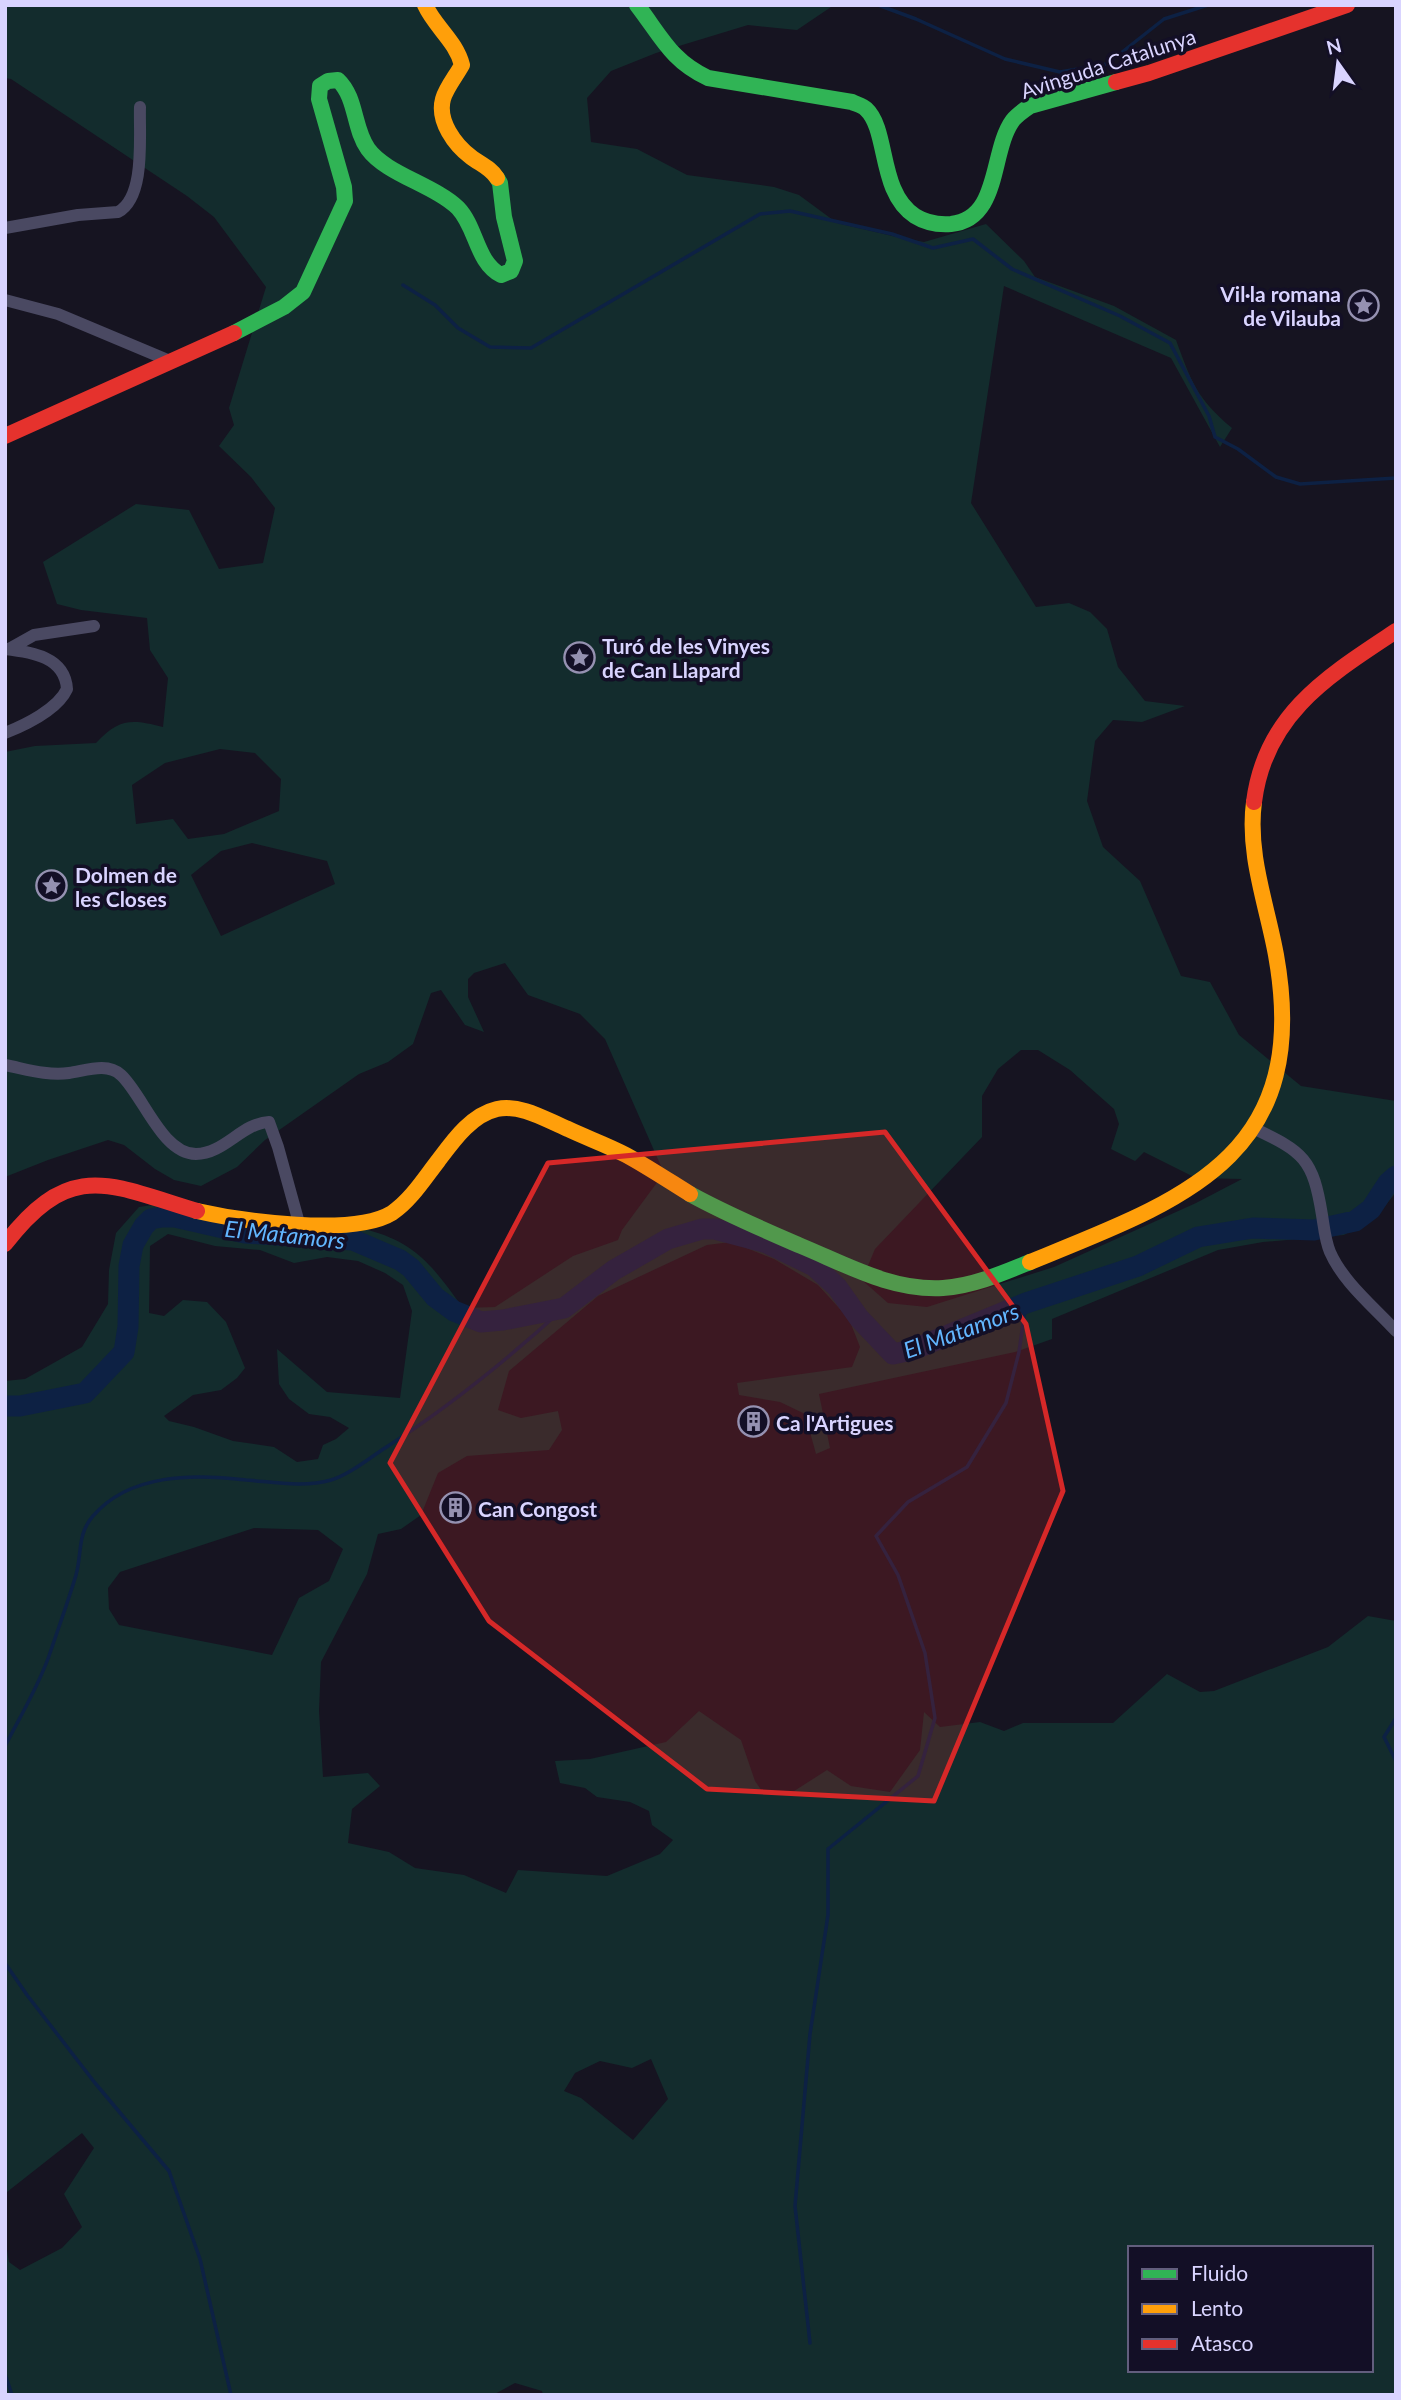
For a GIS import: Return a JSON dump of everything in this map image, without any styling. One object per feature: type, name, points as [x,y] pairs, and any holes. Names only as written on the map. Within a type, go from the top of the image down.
[{"type":"street","points":[[5,436],[234,333],[284,307],[303,292],[345,201],[344,187],[319,99],[320,86],[328,81],[338,80],[346,88],[361,139],[370,152],[436,192],[458,209],[470,223],[493,272],[501,275],[511,271],[514,267],[514,254],[504,217],[500,183],[493,172],[469,156],[456,142],[442,115],[443,99],[460,70],[462,60],[457,47],[433,21],[425,5]]},
{"type":"street","name":"Avinguda Catalunya","points":[[637,5],[675,59],[696,73],[708,78],[852,103],[866,109],[874,120],[900,205],[920,220],[947,225],[965,221],[980,207],[996,175],[1009,127],[1013,119],[1030,106],[1149,73],[1347,5]]},
{"type":"street","points":[[5,228],[78,215],[118,212],[123,209],[133,197],[137,177],[140,107]]},
{"type":"street","points":[[5,300],[58,314],[170,360]]},
{"type":"street","points":[[7,649],[34,635],[94,626]]},
{"type":"street","points":[[5,1244],[19,1224],[41,1204],[65,1192],[96,1184],[126,1188],[200,1211],[244,1219],[299,1223],[365,1222],[394,1211],[411,1196],[468,1126],[494,1109],[511,1108],[539,1117],[620,1152],[714,1207],[864,1275],[900,1285],[933,1288],[958,1286],[1031,1262],[1175,1198],[1222,1164],[1253,1128],[1276,1077],[1283,1018],[1276,956],[1252,837],[1251,811],[1256,781],[1264,755],[1275,733],[1311,692],[1396,631]]},
{"type":"street","points":[[5,733],[60,700],[67,689],[65,677],[58,665],[43,657],[7,649]]},
{"type":"street","points":[[5,1065],[48,1073],[106,1068],[116,1071],[129,1084],[169,1141],[187,1153],[196,1154],[216,1149],[260,1124],[269,1122],[299,1223]]},
{"type":"street","points":[[1253,1128],[1290,1147],[1304,1158],[1312,1170],[1319,1190],[1331,1255],[1343,1273],[1396,1331]]},
{"type":"highlighted area","points":[[885,1132],[1026,1324],[1063,1491],[934,1801],[707,1789],[489,1621],[390,1463],[548,1163]]},
{"type":"green space","points":[[5,5],[834,5],[797,30],[748,25],[656,53],[611,71],[587,98],[591,142],[637,149],[687,175],[774,187],[799,195],[837,223],[897,237],[924,242],[986,224],[1024,261],[1035,277],[1114,306],[1176,340],[1196,388],[1220,418],[1232,428],[1220,447],[1171,358],[1004,286],[971,503],[1036,607],[1069,603],[1090,612],[1107,629],[1118,667],[1145,701],[1185,706],[1142,722],[1113,720],[1095,741],[1087,801],[1103,847],[1140,881],[1181,976],[1210,982],[1239,1035],[1301,1086],[1396,1101],[1396,1192],[1378,1215],[1344,1235],[1263,1242],[1218,1250],[1052,1319],[1052,1339],[1015,1352],[819,1394],[830,1448],[816,1454],[805,1414],[780,1402],[739,1395],[737,1383],[852,1367],[860,1347],[849,1319],[818,1285],[774,1259],[731,1242],[707,1245],[598,1296],[509,1371],[498,1410],[521,1418],[558,1411],[562,1430],[549,1450],[467,1456],[438,1473],[421,1515],[401,1529],[378,1534],[367,1574],[321,1662],[319,1711],[323,1777],[368,1773],[380,1786],[352,1809],[348,1843],[389,1852],[415,1868],[464,1875],[506,1893],[518,1870],[607,1876],[660,1854],[673,1840],[652,1825],[649,1811],[630,1802],[597,1797],[585,1788],[560,1783],[555,1761],[590,1759],[666,1742],[699,1711],[741,1740],[755,1781],[764,1794],[791,1793],[827,1770],[851,1786],[890,1792],[920,1750],[924,1712],[940,1727],[980,1722],[1004,1731],[1023,1723],[1113,1723],[1167,1674],[1200,1692],[1214,1691],[1328,1647],[1368,1616],[1396,1621],[1396,2395],[543,2395],[542,2391],[515,2383],[493,2395],[5,2395],[5,2239],[9,2262],[20,2270],[62,2248],[82,2227],[64,2194],[94,2148],[82,2133],[7,2192],[5,2201],[5,1381],[25,1379],[82,1347],[108,1304],[109,1270],[116,1233],[139,1207],[159,1204],[368,1230],[399,1242],[423,1259],[463,1308],[495,1307],[573,1256],[618,1240],[622,1230],[664,1173],[605,1039],[580,1014],[528,995],[505,963],[474,973],[468,979],[468,997],[484,1032],[465,1025],[441,990],[431,993],[413,1044],[388,1062],[359,1074],[265,1140],[237,1167],[201,1186],[174,1180],[124,1145],[108,1140],[5,1177],[5,752],[35,746],[96,743],[112,729],[126,723],[163,727],[168,678],[150,650],[147,618],[81,610],[57,604],[43,562],[136,504],[189,510],[219,569],[263,563],[275,508],[251,477],[219,446],[234,425],[229,408],[266,287],[214,217],[187,196],[11,79],[5,78]],"holes":[[[220,749],[255,753],[281,779],[279,811],[224,834],[188,839],[173,819],[136,824],[132,785],[165,763]],[[252,843],[327,861],[335,884],[221,936],[191,875],[221,851]],[[1021,1050],[1038,1050],[1070,1070],[1114,1109],[1119,1124],[1111,1149],[1135,1161],[1144,1152],[1196,1178],[1242,1179],[1196,1203],[1054,1267],[927,1307],[888,1303],[862,1280],[875,1249],[982,1137],[982,1096],[998,1069]],[[168,1234],[215,1246],[260,1250],[294,1263],[327,1257],[358,1261],[385,1273],[403,1285],[412,1311],[400,1398],[327,1392],[277,1349],[279,1384],[289,1399],[309,1414],[330,1417],[349,1428],[323,1445],[318,1459],[297,1462],[274,1447],[233,1441],[169,1421],[164,1416],[193,1395],[221,1390],[245,1368],[226,1322],[207,1302],[183,1300],[164,1316],[149,1313],[150,1246]],[[254,1528],[318,1530],[343,1549],[329,1581],[299,1598],[272,1655],[119,1625],[109,1609],[108,1588],[120,1572]],[[651,2059],[668,2099],[633,2140],[581,2098],[564,2091],[575,2073],[600,2061],[632,2068]]]},
{"type":"waterway","points":[[878,5],[1005,59],[1060,72],[1107,64],[1164,19],[1208,5]]},
{"type":"waterway","points":[[403,285],[435,305],[458,328],[490,347],[531,348],[760,214],[790,211],[892,234],[933,248],[973,239],[1012,269],[1120,316],[1170,343],[1209,416],[1215,437],[1238,449],[1276,477],[1300,484],[1396,478]]},
{"type":"waterway","name":"El Matamors","points":[[5,1406],[20,1406],[85,1393],[124,1352],[128,1327],[129,1266],[133,1245],[151,1219],[162,1217],[175,1217],[245,1233],[353,1240],[400,1260],[411,1268],[435,1297],[454,1311],[481,1322],[564,1308],[614,1270],[668,1239],[702,1229],[715,1229],[767,1243],[814,1266],[837,1287],[859,1318],[893,1354],[912,1350],[1026,1303],[1138,1266],[1198,1237],[1253,1228],[1314,1230],[1355,1221],[1371,1209],[1388,1183],[1396,1176]]},
{"type":"waterway","points":[[810,2343],[795,2206],[810,2034],[828,1915],[828,1849],[918,1776],[935,1718],[925,1653],[898,1575],[876,1536],[908,1502],[967,1467],[1006,1403],[1019,1352],[1026,1303]]},
{"type":"waterway","points":[[5,1746],[49,1656],[76,1575],[84,1530],[93,1516],[108,1502],[125,1491],[144,1484],[184,1477],[299,1484],[331,1480],[359,1466],[455,1399],[564,1308]]},
{"type":"waterway","points":[[1396,1718],[1384,1737],[1396,1761]]},
{"type":"waterway","points":[[5,1963],[95,2083],[169,2171],[200,2259],[231,2395]]},
{"type":"waterway","points":[[5,2374],[12,2395]]},
{"type":"traffic: fast","points":[[637,5],[676,56],[708,78],[852,102],[865,108],[878,131],[895,192],[903,205],[915,216],[936,224],[951,224],[967,219],[979,210],[987,197],[1006,133],[1021,112],[1030,106],[1116,82]]},
{"type":"traffic: fast","points":[[234,333],[284,307],[303,292],[345,201],[344,187],[319,99],[320,86],[328,81],[338,80],[349,95],[363,141],[376,158],[458,208],[486,262],[501,275],[511,271],[515,261],[497,178]]},
{"type":"traffic: fast","points":[[690,1194],[745,1222],[853,1268],[906,1285],[924,1288],[965,1285],[1030,1262]]},
{"type":"traffic: slow","points":[[425,5],[455,49],[462,65],[443,99],[445,124],[459,146],[497,178]]},
{"type":"traffic: slow","points":[[1030,1262],[1139,1216],[1186,1190],[1225,1160],[1255,1124],[1275,1079],[1282,1023],[1276,955],[1253,841],[1254,802]]},
{"type":"traffic: slow","points":[[197,1211],[296,1225],[325,1226],[374,1220],[392,1213],[405,1202],[456,1137],[471,1123],[488,1112],[506,1108],[534,1114],[612,1148],[690,1194]]},
{"type":"traffic: jam","points":[[1116,82],[1347,5]]},
{"type":"traffic: jam","points":[[5,436],[234,333]]},
{"type":"traffic: jam","points":[[1254,802],[1260,771],[1271,744],[1286,721],[1324,682],[1396,631]]},
{"type":"traffic: jam","points":[[5,1244],[29,1217],[51,1199],[72,1189],[115,1187],[197,1211]]},
{"type":"place","name":"Vil·la romana de Vilauba","points":[[1364,305]]},
{"type":"place","name":"Turó de les Vinyes de Can Llapard","points":[[579,657]]},
{"type":"place","name":"Dolmen de les Closes","points":[[52,886]]},
{"type":"place","name":"Ca l'Artigues","points":[[753,1422]]},
{"type":"place","name":"Can Congost","points":[[455,1508]]}]
